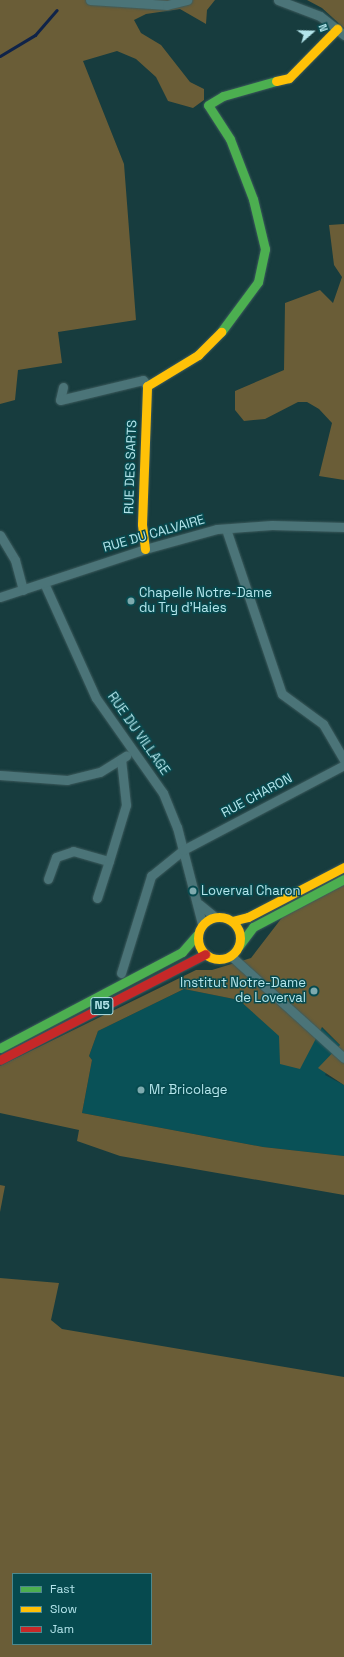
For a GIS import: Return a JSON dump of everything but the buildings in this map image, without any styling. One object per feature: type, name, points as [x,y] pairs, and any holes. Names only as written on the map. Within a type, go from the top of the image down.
[{"type":"main road","points":[[147,386],[198,355],[214,340],[245,304],[264,264],[265,249],[253,199],[230,139],[208,105],[234,92],[289,78],[341,32]]},
{"type":"main road","name":"RUE DES SARTS","points":[[145,549],[142,524],[147,386]]},
{"type":"main road","points":[[202,924],[215,917],[232,921],[248,917],[344,867]]},
{"type":"main road","points":[[197,935],[205,954],[217,960],[231,956],[253,927],[344,879]]},
{"type":"main road","points":[[232,921],[239,930],[238,947]]},
{"type":"main road","name":"N5","points":[[0,1048],[182,952],[197,935],[202,924]]},
{"type":"main road","name":"N5","points":[[0,1060],[205,954]]},
{"type":"street","points":[[90,0],[167,5],[187,0]]},
{"type":"street","points":[[278,0],[320,16],[341,32]]},
{"type":"street","points":[[63,386],[60,400],[143,380],[147,386]]},
{"type":"street","name":"RUE DU CALVAIRE","points":[[0,597],[145,549],[226,529],[272,525],[344,527]]},
{"type":"street","points":[[226,529],[282,694],[323,724],[344,760]]},
{"type":"street","points":[[0,535],[15,560],[23,590]]},
{"type":"street","name":"RUE DU VILLAGE","points":[[44,583],[96,698],[132,752],[163,793],[183,850],[199,904],[202,924]]},
{"type":"street","points":[[0,775],[67,780],[100,772],[132,752]]},
{"type":"street","points":[[98,898],[126,805],[121,759]]},
{"type":"street","name":"RUE CHARON","points":[[121,973],[151,876],[183,850],[344,765]]},
{"type":"street","points":[[48,879],[56,857],[73,850],[109,861]]},
{"type":"street","points":[[199,904],[215,917]]},
{"type":"street","points":[[231,956],[344,1058]]},
{"type":"shaded area","points":[[0,0],[215,0],[207,10],[206,24],[180,9],[146,14],[134,20],[141,33],[161,45],[190,82],[204,89],[204,100],[193,108],[168,101],[156,77],[136,59],[117,51],[83,61],[124,164],[136,320],[58,332],[62,363],[18,370],[15,400],[0,404]]},
{"type":"shaded area","points":[[307,0],[344,0],[344,28],[322,8]]},
{"type":"shaded area","points":[[344,224],[344,480],[319,476],[332,423],[319,409],[307,402],[298,402],[265,419],[244,421],[235,410],[235,391],[284,370],[285,303],[320,290],[333,303],[342,277],[334,265],[329,225]]},
{"type":"shaded area","points":[[344,884],[344,1085],[318,1068],[340,1045],[322,1027],[300,1069],[280,1064],[279,1036],[239,1000],[184,989],[98,1031],[89,1056],[92,1060],[82,1113],[263,1147],[344,1156],[344,1195],[120,1156],[77,1141],[79,1130],[0,1113],[0,1066],[196,970],[212,970],[251,958],[284,915]]},
{"type":"shaded area","points":[[184,989],[239,1000],[280,1036],[321,1027],[340,1045],[325,1075],[344,1085],[344,1156],[263,1147],[82,1113],[92,1060],[89,1056],[98,1031]]},
{"type":"shaded area","points":[[0,1185],[5,1186],[0,1212]]},
{"type":"shaded area","points":[[0,1278],[59,1283],[51,1320],[62,1329],[344,1377],[344,1657],[0,1657]]},
{"type":"waterway","points":[[0,56],[35,35],[57,10]]},
{"type":"traffic: fast","points":[[221,332],[258,282],[265,249],[253,199],[230,139],[208,105],[223,96],[276,81]]},
{"type":"traffic: fast","points":[[238,947],[253,927],[344,879]]},
{"type":"traffic: fast","points":[[0,1048],[182,952],[197,935]]},
{"type":"traffic: slow","points":[[276,81],[289,78],[337,29]]},
{"type":"traffic: slow","points":[[145,549],[142,524],[147,386],[198,355],[221,332]]},
{"type":"traffic: slow","points":[[232,921],[248,917],[344,867]]},
{"type":"traffic: slow","points":[[215,917],[223,917],[231,920],[237,926],[240,938],[237,950],[231,956],[223,959],[215,959],[207,956],[201,950],[198,942],[198,934],[201,926],[207,920],[215,917]]},
{"type":"traffic: jam","points":[[0,1060],[205,954]]},
{"type":"place","name":"Chapelle Notre-Dame du Try d'Haies","points":[[131,601]]},
{"type":"place","name":"Loverval Charon","points":[[193,891]]},
{"type":"place","name":"Institut Notre-Dame de Loverval","points":[[314,991]]},
{"type":"place","name":"Mr Bricolage","points":[[141,1090]]}]
